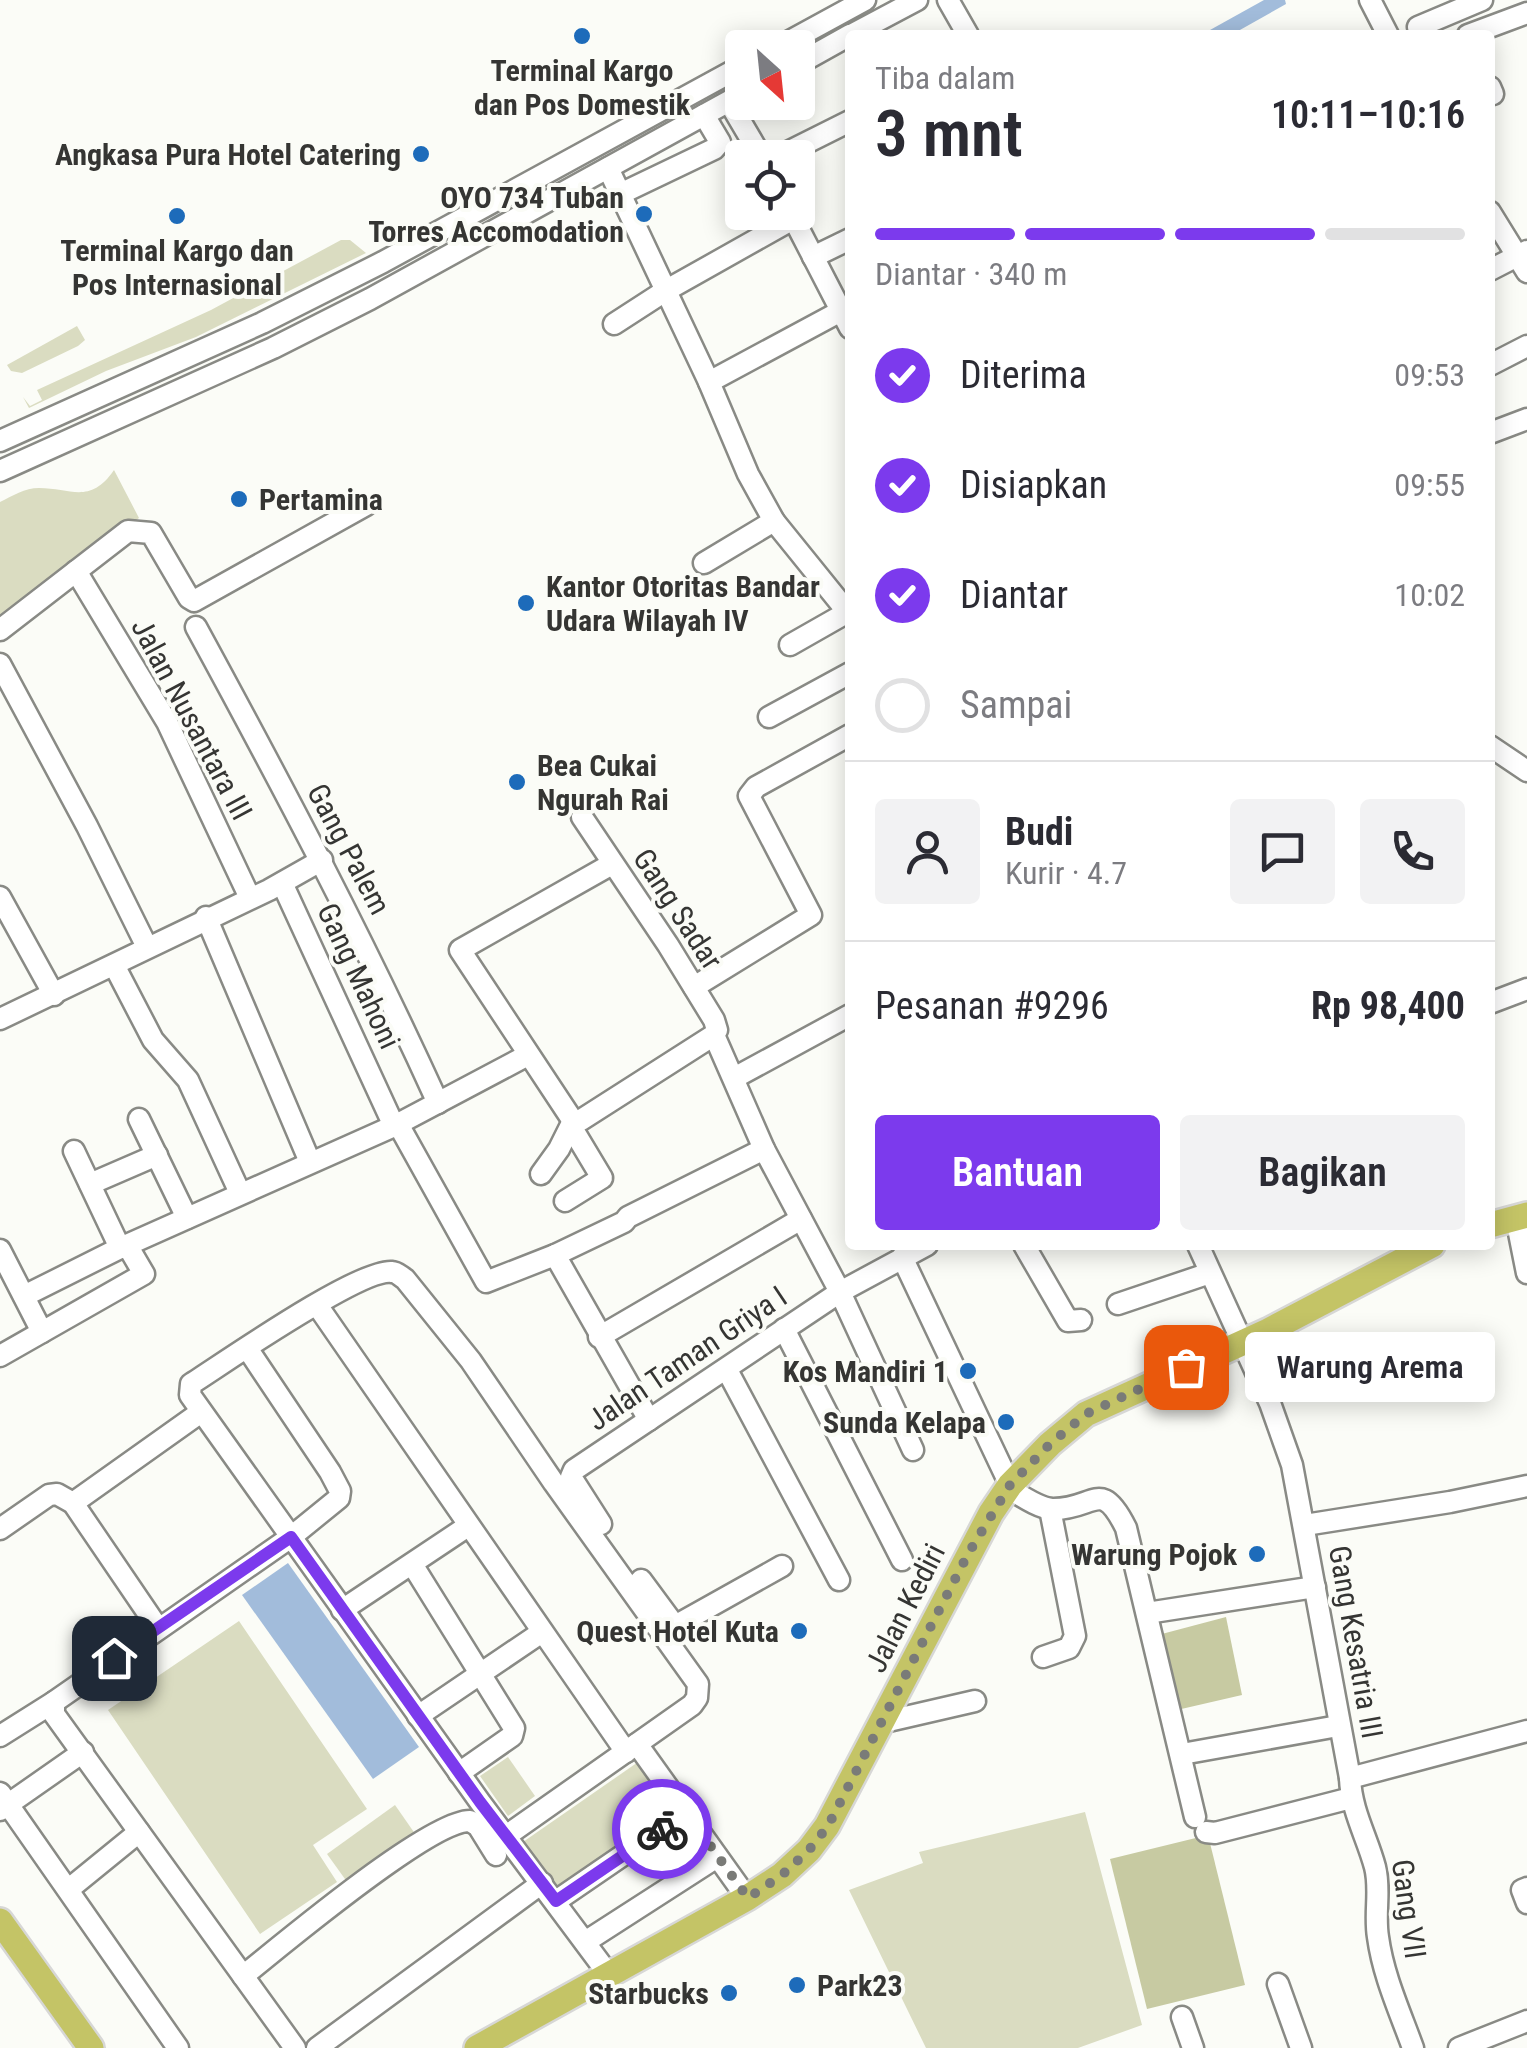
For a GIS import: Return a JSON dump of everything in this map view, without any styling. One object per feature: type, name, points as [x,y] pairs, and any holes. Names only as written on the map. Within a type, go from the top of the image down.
[{"type":"main road","points":[[1495,1223],[1521,1216]]},
{"type":"main road","name":"Jalan Kediri","points":[[477,2048],[748,1898],[809,1850],[828,1826],[936,1613],[1009,1487],[1050,1444],[1086,1414],[1242,1344],[1422,1250]]},
{"type":"main road","points":[[0,1921],[91,2048]]},
{"type":"street","points":[[809,30],[865,0]]},
{"type":"street","points":[[859,30],[916,0]]},
{"type":"street","points":[[948,0],[965,30]]},
{"type":"street","points":[[1370,0],[1385,30]]},
{"type":"street","points":[[1418,27],[1482,0]]},
{"type":"street","points":[[1481,30],[1527,13]]},
{"type":"street","points":[[815,55],[845,38]]},
{"type":"street","points":[[0,441],[262,323],[383,262],[725,75]]},
{"type":"street","points":[[0,471],[273,348],[704,115],[725,108]]},
{"type":"street","points":[[704,115],[720,142]]},
{"type":"street","points":[[620,194],[709,153],[720,142],[729,120]]},
{"type":"street","points":[[812,140],[845,124]]},
{"type":"street","points":[[608,168],[709,382],[733,444],[774,520],[845,609]]},
{"type":"street","points":[[1495,219],[1524,259],[1495,268]]},
{"type":"street","points":[[614,324],[768,230]]},
{"type":"street","points":[[709,382],[845,319],[799,230]]},
{"type":"street","points":[[812,258],[845,242]]},
{"type":"street","points":[[1495,362],[1527,346]]},
{"type":"street","points":[[107,391],[118,416]]},
{"type":"street","points":[[1495,431],[1527,419]]},
{"type":"street","points":[[0,630],[128,532],[146,531],[154,536],[194,601],[366,505]]},
{"type":"street","points":[[704,563],[774,520]]},
{"type":"street","name":"Jalan Nusantara III","points":[[76,570],[167,722],[250,898]]},
{"type":"street","points":[[790,646],[845,616]]},
{"type":"street","name":"Gang Palem","points":[[196,627],[374,962],[438,1103]]},
{"type":"street","points":[[0,664],[87,826],[146,947]]},
{"type":"street","points":[[769,717],[845,675]]},
{"type":"street","points":[[694,987],[811,915],[749,796],[756,787],[845,737]]},
{"type":"street","points":[[1495,749],[1527,771]]},
{"type":"street","name":"Gang Sadar","points":[[582,817],[716,1024],[714,1035],[764,1149],[840,1292],[913,1450]]},
{"type":"street","points":[[282,883],[322,860]]},
{"type":"street","points":[[565,1200],[602,1178],[461,950],[612,864]]},
{"type":"street","name":"Gang Mahoni","points":[[0,1019],[282,883],[396,1125],[483,1282],[556,1255]]},
{"type":"street","points":[[0,898],[54,995]]},
{"type":"street","points":[[206,917],[310,1162]]},
{"type":"street","points":[[114,965],[153,1040],[188,1080],[240,1193]]},
{"type":"street","points":[[1495,1000],[1527,988]]},
{"type":"street","points":[[734,1078],[845,1018]]},
{"type":"street","points":[[540,1174],[572,1124],[714,1035]]},
{"type":"street","points":[[24,1296],[240,1193],[396,1125],[528,1055]]},
{"type":"street","points":[[139,1118],[186,1218]]},
{"type":"street","points":[[649,1420],[556,1255],[764,1149]]},
{"type":"street","points":[[0,1356],[144,1274],[124,1247],[74,1151]]},
{"type":"street","points":[[90,1184],[156,1156]]},
{"type":"street","points":[[1521,1216],[1527,1272]]},
{"type":"street","points":[[599,1336],[801,1219]]},
{"type":"street","points":[[0,1250],[42,1332]]},
{"type":"street","name":"Jalan Taman Griya I","points":[[574,1493],[574,1470],[840,1292],[916,1250]]},
{"type":"street","points":[[1027,1250],[1068,1321],[1081,1320]]},
{"type":"street","name":"Gang Kesatria III","points":[[1200,1250],[1270,1403],[1292,1465],[1350,1788],[1527,1730]]},
{"type":"street","points":[[902,1257],[1009,1487],[1050,1509],[1111,1501],[1126,1528],[1201,1825],[1215,1833],[1350,1788]]},
{"type":"street","points":[[501,1846],[459,1772],[201,1412],[190,1395],[191,1384],[358,1282],[395,1272],[405,1279],[471,1361],[675,1626],[782,1566]]},
{"type":"street","points":[[1118,1304],[1210,1274]]},
{"type":"street","points":[[318,1305],[542,1632],[686,1812],[748,1898]]},
{"type":"street","points":[[784,1330],[902,1560]]},
{"type":"street","points":[[0,1736],[291,1537],[327,1510],[340,1491],[247,1348]]},
{"type":"street","points":[[727,1370],[839,1580]]},
{"type":"street","points":[[73,1503],[201,1412]]},
{"type":"street","points":[[1305,1525],[1527,1486]]},
{"type":"street","points":[[501,1846],[697,1698],[698,1684],[574,1493]]},
{"type":"street","points":[[0,1528],[49,1495],[57,1494],[73,1503],[158,1628]]},
{"type":"street","points":[[1043,1658],[1069,1648],[1075,1636],[1050,1509]]},
{"type":"street","points":[[342,1610],[468,1526]]},
{"type":"street","points":[[412,1564],[514,1731],[459,1772]]},
{"type":"street","points":[[1147,1612],[1315,1587]]},
{"type":"street","points":[[418,1716],[542,1632]]},
{"type":"street","points":[[884,1722],[975,1701]]},
{"type":"street","points":[[54,1702],[54,1714],[295,2048]]},
{"type":"street","points":[[1182,1754],[1338,1726]]},
{"type":"street","points":[[82,1752],[3,1802],[69,1889],[178,2048]]},
{"type":"street","name":"Gang VII","points":[[1350,1788],[1376,1871],[1380,1951],[1413,2048]]},
{"type":"street","points":[[556,1901],[686,1812]]},
{"type":"street","points":[[243,1976],[369,1877],[448,1825],[470,1821],[542,1883],[609,1974]]},
{"type":"street","points":[[69,1889],[139,1832]]},
{"type":"street","points":[[585,1942],[717,1857]]},
{"type":"street","points":[[316,2048],[542,1883]]},
{"type":"street","points":[[1278,1984],[1302,2048]]},
{"type":"street","points":[[1182,2017],[1193,2048]]},
{"type":"street","points":[[1459,2048],[1527,2020]]},
{"type":"green space","points":[[341,240],[350,240],[366,253],[196,337],[106,371],[29,408],[23,397],[30,406],[42,400],[37,390],[211,310]]},
{"type":"green space","points":[[77,326],[85,340],[78,346],[22,373],[11,371],[7,365]]},
{"type":"green space","points":[[114,470],[139,518],[0,620],[0,502],[34,488],[88,491],[97,488]]},
{"type":"green space","points":[[1226,1617],[1242,1695],[1177,1710],[1158,1635]]},
{"type":"green space","points":[[239,1621],[367,1809],[313,1845],[337,1882],[260,1934],[108,1710]]},
{"type":"green space","points":[[508,1757],[535,1796],[508,1816],[480,1776]]},
{"type":"green space","points":[[641,1760],[678,1813],[559,1895],[523,1842]]},
{"type":"green space","points":[[395,1805],[418,1838],[350,1886],[327,1854]]},
{"type":"green space","points":[[1085,1812],[1142,2025],[1078,2048],[926,2048],[849,1890],[923,1863],[919,1852]]},
{"type":"green space","points":[[1208,1835],[1245,1985],[1147,2009],[1110,1859]]},
{"type":"water","points":[[1264,0],[1285,0],[1286,4],[1240,30],[1210,30]]},
{"type":"water","points":[[288,1563],[419,1747],[373,1779],[242,1595]]},
{"type":"way so far","points":[[662,1829],[686,1812],[748,1898],[782,1875],[828,1826],[936,1613],[1008,1488],[1050,1444],[1086,1414],[1186,1367]]},
{"type":"place","name":"Terminal Kargo dan Pos Domestik","points":[[582,36]]},
{"type":"place","name":"Angkasa Pura Hotel Catering","points":[[421,154]]},
{"type":"place","name":"OYO 734 Tuban Torres Accomodation","points":[[644,214]]},
{"type":"place","name":"Terminal Kargo dan Pos Internasional","points":[[177,216]]},
{"type":"place","name":"Pertamina","points":[[239,499]]},
{"type":"place","name":"Kantor Otoritas Bandar Udara Wilayah IV","points":[[526,603]]},
{"type":"place","name":"Bea Cukai Ngurah Rai","points":[[517,782]]},
{"type":"place","name":"Warung Arema","points":[[1186,1367]]},
{"type":"place","name":"Kos Mandiri 1","points":[[968,1371]]},
{"type":"place","name":"Sunda Kelapa","points":[[1006,1422]]},
{"type":"place","name":"Warung Pojok","points":[[1257,1554]]},
{"type":"place","name":"Quest Hotel Kuta","points":[[799,1631]]},
{"type":"place","name":"Park23","points":[[797,1985]]},
{"type":"place","name":"Starbucks","points":[[729,1993]]},
{"type":"route","points":[[114,1658],[291,1537],[480,1802],[556,1901],[662,1829]]}]
